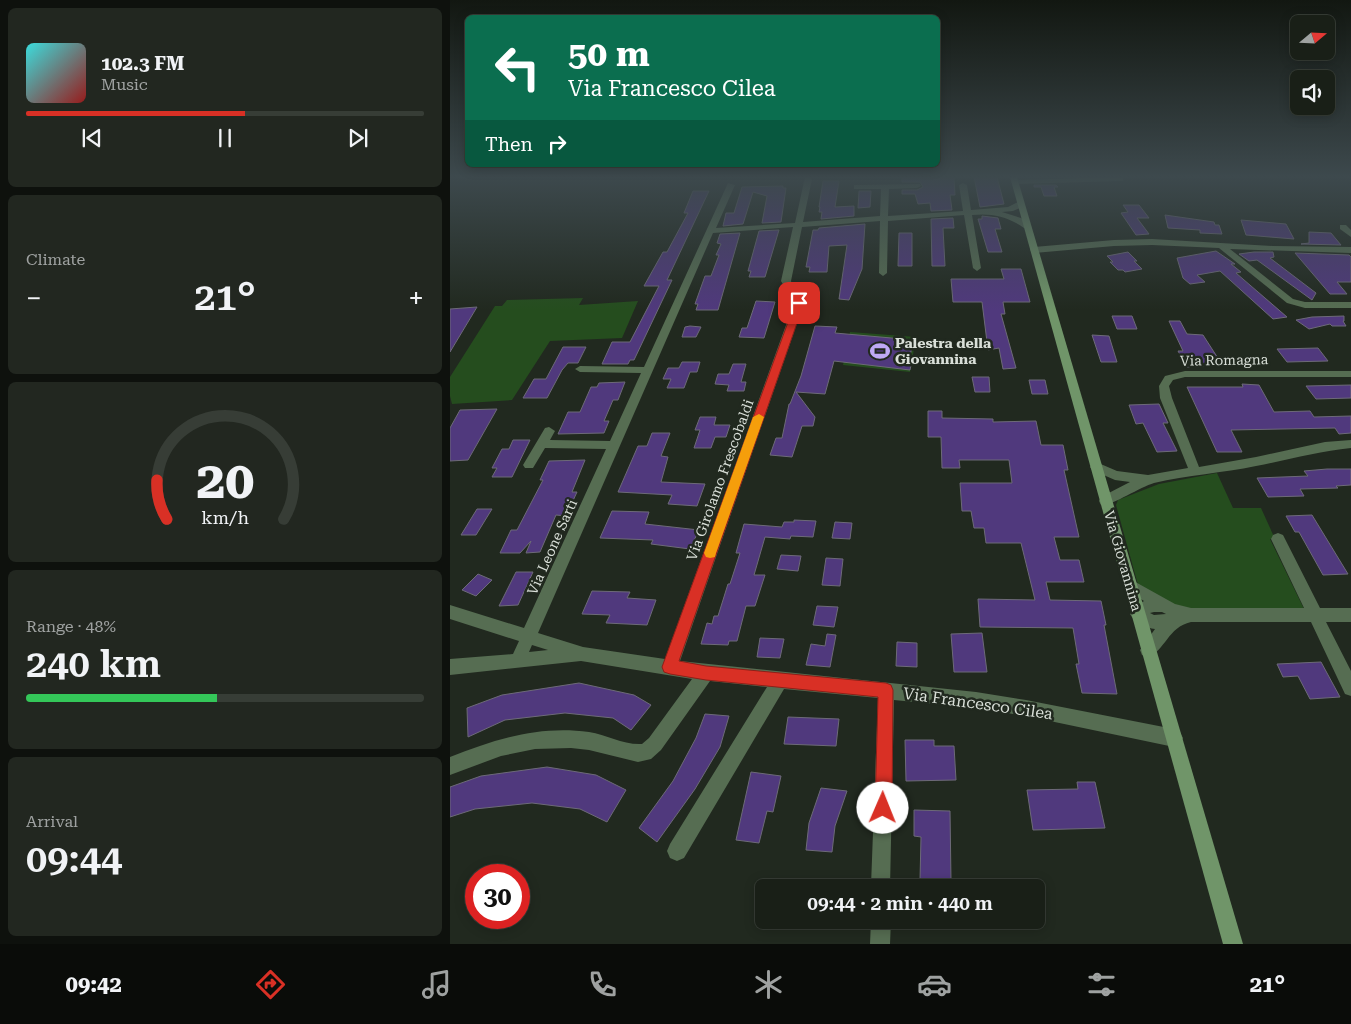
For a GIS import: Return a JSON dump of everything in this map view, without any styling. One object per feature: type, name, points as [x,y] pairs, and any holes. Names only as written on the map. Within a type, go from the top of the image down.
[{"type":"street","name":"Via Leone Sarti","points":[[518,660],[715,221]]},
{"type":"street","points":[[798,226],[799,221]]},
{"type":"street","points":[[710,232],[851,221]]},
{"type":"street","points":[[883,273],[884,221]]},
{"type":"street","points":[[969,221],[976,268]]},
{"type":"street","points":[[1019,221],[1027,226]]},
{"type":"street","name":"Via Giovannina","points":[[1026,221],[1232,944]]},
{"type":"street","name":"Via Girolamo Frescobaldi","points":[[670,667],[799,303],[800,295],[788,286],[786,281],[798,226]]},
{"type":"street","points":[[1343,227],[1351,235]]},
{"type":"street","points":[[1034,250],[1129,242],[1171,242],[1273,249],[1351,250]]},
{"type":"street","points":[[1220,245],[1293,302],[1305,305],[1351,305]]},
{"type":"street","points":[[580,369],[647,370]]},
{"type":"street","name":"Via Romagna","points":[[1195,471],[1166,398],[1164,386],[1169,378],[1185,374],[1351,374]]},
{"type":"street","points":[[530,465],[549,431]]},
{"type":"street","points":[[541,444],[614,445]]},
{"type":"street","points":[[1101,484],[1115,487],[1130,481],[1262,461],[1325,446],[1351,444]]},
{"type":"street","points":[[1096,467],[1130,481]]},
{"type":"street","points":[[1106,501],[1130,481]]},
{"type":"street","points":[[1278,538],[1351,688]]},
{"type":"street","points":[[1130,585],[1172,610],[1191,614],[1351,615]]},
{"type":"street","points":[[1162,605],[1151,604],[1138,614],[1152,622],[1174,621]]},
{"type":"street","name":"Via Francesco Cilea","points":[[450,612],[583,654],[706,673],[886,690],[1014,706],[1174,738]]},
{"type":"street","points":[[1148,650],[1174,621],[1181,616],[1191,614]]},
{"type":"street","name":"Via Francesco Cilea","points":[[450,667],[583,654]]},
{"type":"street","points":[[450,766],[507,745],[540,739],[578,739],[600,742],[627,752],[645,753],[655,744],[706,673]]},
{"type":"street","points":[[677,852],[780,680]]},
{"type":"street","points":[[881,879],[886,690]]},
{"type":"street","points":[[880,944],[881,929]]},
{"type":"green space","points":[[583,298],[579,305],[638,301],[622,338],[550,341],[512,400],[452,404],[450,377],[495,306],[502,306],[507,300]]},
{"type":"green space","name":"Palestra della Giovannina","points":[[850,332],[916,337],[910,372],[843,365]]},
{"type":"green space","points":[[1217,473],[1233,508],[1261,508],[1275,539],[1270,539],[1304,609],[1192,609],[1167,603],[1138,585],[1116,505],[1118,500],[1159,484]]},
{"type":"building","points":[[684,221],[695,221],[667,280],[672,280],[634,360],[630,360],[628,364],[602,364],[612,342],[630,342],[659,286],[644,286],[663,252],[667,252]]},
{"type":"building","points":[[724,221],[744,221],[743,224],[723,226]]},
{"type":"building","points":[[762,221],[781,221],[781,222],[762,223]]},
{"type":"building","points":[[931,221],[953,221],[954,228],[943,228],[945,266],[932,266]]},
{"type":"building","points":[[979,221],[999,221],[1001,229],[995,229],[1002,252],[988,252]]},
{"type":"building","points":[[1126,221],[1139,221],[1149,234],[1136,235]]},
{"type":"building","points":[[1166,221],[1207,221],[1219,225],[1222,234],[1200,233],[1200,230],[1168,228]]},
{"type":"building","points":[[1241,221],[1286,224],[1294,239],[1246,235]]},
{"type":"building","points":[[865,224],[862,269],[849,300],[839,299],[847,245],[829,246],[827,272],[809,272],[810,267],[806,267],[813,230]]},
{"type":"building","points":[[779,230],[765,277],[749,277],[751,271],[748,271],[759,231]]},
{"type":"building","points":[[1309,232],[1331,233],[1341,245],[1301,244],[1309,243]]},
{"type":"building","points":[[740,233],[718,310],[696,310],[698,304],[695,304],[705,276],[711,276],[719,255],[716,255],[721,244],[717,243],[720,234]]},
{"type":"building","points":[[899,233],[912,233],[912,266],[898,266]]},
{"type":"building","points":[[1216,251],[1235,264],[1231,264],[1241,272],[1236,273],[1287,317],[1273,319],[1220,271],[1197,275],[1205,282],[1190,284],[1183,278],[1177,258]]},
{"type":"building","points":[[1128,252],[1142,269],[1125,272],[1118,270],[1107,256]]},
{"type":"building","points":[[1273,252],[1274,257],[1270,258],[1316,293],[1312,300],[1257,260],[1249,261],[1239,254]]},
{"type":"building","points":[[1295,253],[1349,255],[1351,257],[1351,282],[1337,282],[1347,294],[1330,294]]},
{"type":"building","points":[[1001,269],[1021,269],[1030,302],[1003,302],[1005,314],[1001,314],[1016,368],[1003,369],[999,348],[988,350],[982,302],[953,302],[951,279],[1004,279]]},
{"type":"building","points":[[756,301],[775,302],[764,338],[739,337],[742,328],[747,328]]},
{"type":"building","points":[[477,307],[450,352],[450,309]]},
{"type":"building","points":[[1112,316],[1132,316],[1137,329],[1117,329]]},
{"type":"building","points":[[1344,316],[1343,321],[1346,326],[1332,326],[1330,324],[1309,329],[1296,320],[1312,317]]},
{"type":"building","points":[[1169,321],[1180,321],[1187,334],[1203,335],[1223,366],[1187,367],[1178,351],[1183,351]]},
{"type":"building","points":[[815,326],[837,327],[835,333],[914,340],[909,359],[912,360],[910,370],[834,361],[825,394],[796,392],[815,417],[813,426],[802,426],[792,457],[770,455],[776,438],[782,438],[789,404],[801,376]]},
{"type":"building","points":[[685,327],[701,327],[696,337],[682,337]]},
{"type":"building","points":[[1092,335],[1109,336],[1117,362],[1101,362]]},
{"type":"building","points":[[563,347],[586,347],[578,363],[568,363],[562,370],[547,398],[523,398],[534,379],[546,379]]},
{"type":"building","points":[[1318,348],[1328,361],[1287,362],[1277,349]]},
{"type":"building","points":[[682,362],[700,362],[697,372],[690,372],[684,388],[667,388],[671,379],[663,379],[668,368],[679,368]]},
{"type":"building","points":[[733,364],[746,364],[741,382],[746,382],[744,391],[727,391],[729,385],[715,384],[718,374],[729,374]]},
{"type":"building","points":[[972,377],[989,377],[990,392],[975,392]]},
{"type":"building","points":[[1029,380],[1045,380],[1048,394],[1032,394]]},
{"type":"building","points":[[625,382],[618,400],[613,400],[604,421],[609,421],[604,433],[558,434],[568,412],[580,412],[591,387],[597,387],[599,383]]},
{"type":"building","points":[[1242,384],[1259,385],[1274,412],[1310,411],[1314,417],[1351,416],[1351,433],[1339,434],[1335,428],[1231,430],[1242,452],[1217,452],[1187,387],[1243,387]]},
{"type":"building","points":[[1351,385],[1351,398],[1316,399],[1306,386]]},
{"type":"building","points":[[1159,404],[1168,423],[1163,423],[1177,451],[1157,452],[1143,423],[1136,424],[1129,405]]},
{"type":"building","points":[[497,409],[468,460],[450,461],[450,428],[460,410]]},
{"type":"building","points":[[928,411],[942,411],[942,418],[993,419],[993,422],[1036,421],[1041,445],[1063,445],[1068,470],[1064,470],[1079,537],[1054,537],[1060,560],[1079,560],[1084,582],[1046,582],[1050,600],[1101,601],[1117,694],[1082,693],[1076,664],[1079,664],[1073,628],[980,627],[978,599],[1035,600],[1021,543],[986,543],[984,528],[974,528],[971,511],[962,511],[960,483],[1012,483],[1009,460],[959,460],[960,468],[942,468],[941,437],[928,437]]},
{"type":"building","points":[[700,417],[716,417],[714,425],[730,425],[726,437],[715,437],[711,448],[694,448],[700,430],[695,430]]},
{"type":"building","points":[[652,433],[670,433],[661,456],[668,457],[661,482],[705,484],[697,506],[668,504],[672,495],[618,492],[638,446],[647,446]]},
{"type":"building","points":[[513,440],[530,440],[512,477],[492,477],[497,468],[492,468],[502,449],[509,449]]},
{"type":"building","points":[[585,460],[572,492],[577,492],[566,516],[556,515],[540,552],[526,553],[531,541],[520,553],[500,553],[511,530],[517,530],[543,480],[540,480],[549,461]]},
{"type":"building","points":[[1351,469],[1351,485],[1336,486],[1338,488],[1300,489],[1304,496],[1268,497],[1257,478],[1308,476],[1304,471]]},
{"type":"building","points":[[477,509],[492,509],[476,535],[461,535]]},
{"type":"building","points":[[612,511],[649,512],[645,524],[699,530],[690,549],[651,544],[653,540],[600,538]]},
{"type":"building","points":[[1312,515],[1348,574],[1323,575],[1299,532],[1295,532],[1286,516]]},
{"type":"building","points":[[794,520],[816,521],[813,537],[791,536],[790,539],[765,537],[754,575],[765,575],[755,606],[746,606],[737,641],[729,641],[728,645],[701,644],[707,623],[712,624],[714,616],[718,616],[728,584],[730,584],[740,553],[736,553],[744,524],[782,527],[784,522],[794,522]]},
{"type":"building","points":[[835,522],[852,523],[850,539],[832,538]]},
{"type":"building","points":[[781,555],[801,556],[798,571],[777,569]]},
{"type":"building","points":[[826,558],[843,559],[840,586],[822,585]]},
{"type":"building","points":[[516,572],[533,572],[518,605],[499,606]]},
{"type":"building","points":[[478,574],[492,580],[476,596],[462,590]]},
{"type":"building","points":[[592,591],[630,592],[627,598],[656,600],[647,625],[606,623],[610,615],[582,614]]},
{"type":"building","points":[[817,606],[838,607],[834,627],[813,625]]},
{"type":"building","points":[[982,633],[987,672],[954,672],[951,634]]},
{"type":"building","points":[[827,634],[836,635],[830,667],[806,665],[811,644],[825,646]]},
{"type":"building","points":[[760,638],[784,639],[780,658],[757,657]]},
{"type":"building","points":[[897,642],[917,643],[917,667],[896,666]]},
{"type":"building","points":[[1321,662],[1340,697],[1310,699],[1298,676],[1283,677],[1277,664]]},
{"type":"building","points":[[579,683],[634,695],[651,705],[631,730],[613,718],[565,713],[505,720],[468,737],[467,708],[502,695]]},
{"type":"building","points":[[705,714],[729,716],[720,747],[695,789],[657,842],[639,828],[673,781],[696,738]]},
{"type":"building","points":[[788,717],[839,719],[836,746],[784,744]]},
{"type":"building","points":[[905,740],[934,740],[934,746],[954,746],[956,780],[906,781]]},
{"type":"building","points":[[547,767],[596,775],[626,790],[607,822],[580,809],[532,803],[475,809],[450,817],[450,787],[481,776]]},
{"type":"building","points":[[751,772],[781,776],[773,812],[767,811],[759,843],[736,840]]},
{"type":"building","points":[[1077,782],[1095,782],[1105,828],[1033,830],[1027,790],[1078,789]]},
{"type":"building","points":[[821,788],[847,791],[835,826],[832,852],[806,850],[809,823]]},
{"type":"building","points":[[914,810],[950,811],[951,879],[920,879],[921,837],[914,836]]},
{"type":"slow traffic","points":[[710,553],[759,417]]},
{"type":"place","name":"Palestra della Giovannina","points":[[880,351]]},
{"type":"route","points":[[799,303],[670,667],[706,673],[886,690],[883,808]]}]
